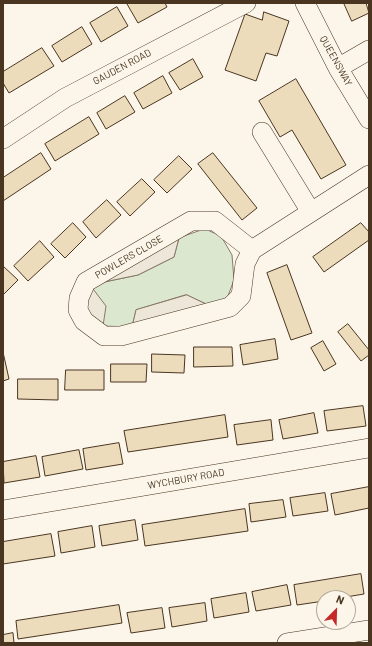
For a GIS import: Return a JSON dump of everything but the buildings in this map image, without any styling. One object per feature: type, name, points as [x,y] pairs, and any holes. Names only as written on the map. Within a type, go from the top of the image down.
[{"type":"street","name":"GAUDEN ROAD","points":[[3,139],[65,98],[246,3]]},
{"type":"street","name":"QUEENSWAY","points":[[305,3],[338,68],[369,119]]},
{"type":"street","points":[[338,68],[369,50]]},
{"type":"street","points":[[262,132],[311,212]]},
{"type":"street","points":[[252,250],[369,175]]},
{"type":"street","name":"POWLERS CLOSE","points":[[191,221],[215,221],[252,250],[245,264],[241,296],[230,307],[121,336],[104,336],[92,329],[84,321],[78,310],[78,298],[86,282],[191,221]]},
{"type":"street","name":"WYCHBURY ROAD","points":[[3,510],[369,448]]},
{"type":"street","points":[[288,643],[369,630]]},
{"type":"green space","points":[[205,229],[221,236],[232,255],[234,280],[228,296],[219,304],[206,304],[185,295],[136,310],[132,327],[103,326],[90,285],[138,275],[174,257],[179,238]]},
{"type":"shaded area","points":[[179,238],[174,257],[138,275],[94,284]]},
{"type":"shaded area","points":[[90,285],[106,306],[103,326],[90,316],[85,305]]},
{"type":"shaded area","points":[[187,295],[206,304],[132,327],[136,310]]}]
